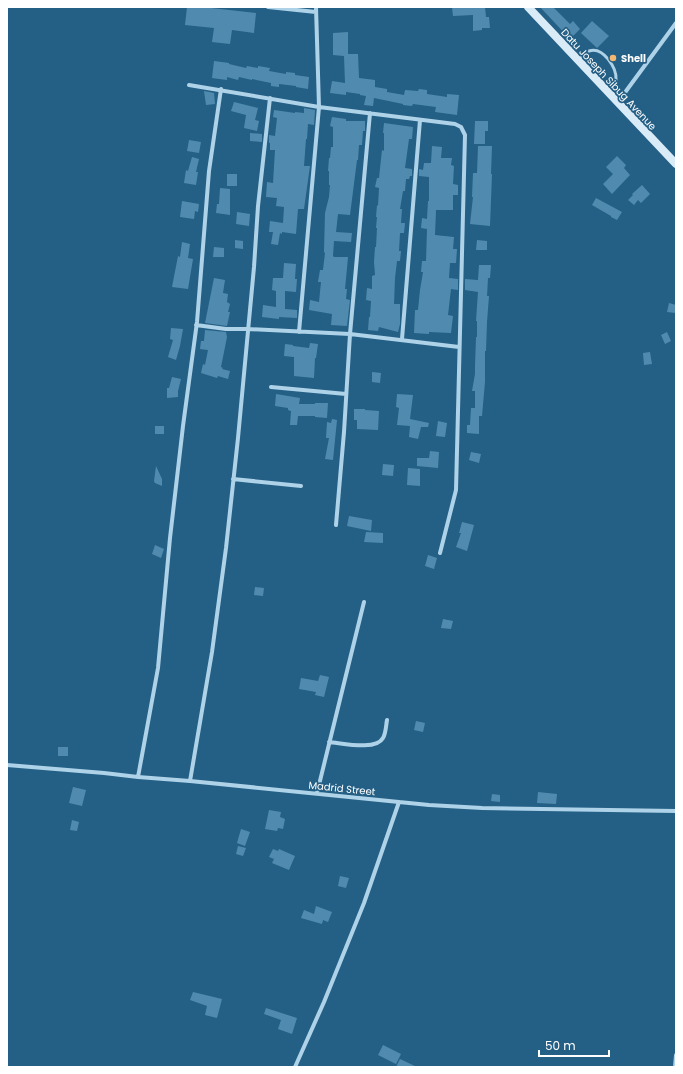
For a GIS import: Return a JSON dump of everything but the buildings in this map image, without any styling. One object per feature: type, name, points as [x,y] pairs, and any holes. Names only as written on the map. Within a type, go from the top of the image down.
[{"type":"main road","name":"Datu Joseph Sibug Avenue","points":[[528,7],[676,164]]},
{"type":"street","points":[[268,7],[316,12]]},
{"type":"street","points":[[299,332],[319,107],[316,7]]},
{"type":"street","points":[[618,102],[676,23]]},
{"type":"street","points":[[189,85],[221,89],[319,107],[455,124],[461,127],[465,135],[456,490],[440,553]]},
{"type":"street","points":[[138,777],[158,668],[170,538],[196,325],[209,171],[221,89]]},
{"type":"street","points":[[190,781],[212,652],[226,548],[254,267],[258,206],[270,98]]},
{"type":"street","points":[[336,526],[350,334],[370,113]]},
{"type":"street","points":[[402,340],[420,120]]},
{"type":"street","points":[[196,325],[226,329],[350,334],[460,347]]},
{"type":"street","points":[[271,387],[346,394]]},
{"type":"street","points":[[234,479],[301,486]]},
{"type":"street","points":[[317,793],[364,602]]},
{"type":"street","points":[[329,742],[364,746],[376,744],[384,738],[388,720]]},
{"type":"street","name":"Madrid Street","points":[[7,765],[317,793],[429,805],[482,808],[676,811]]},
{"type":"street","points":[[295,1067],[324,1002],[361,910],[399,802]]},
{"type":"street","points":[[675,1067],[676,1055]]},
{"type":"lane","points":[[578,60],[584,54],[594,50],[599,51],[605,56],[612,64],[616,79],[614,85],[608,92]]},
{"type":"place","name":"Shell","points":[[613,58]]}]
